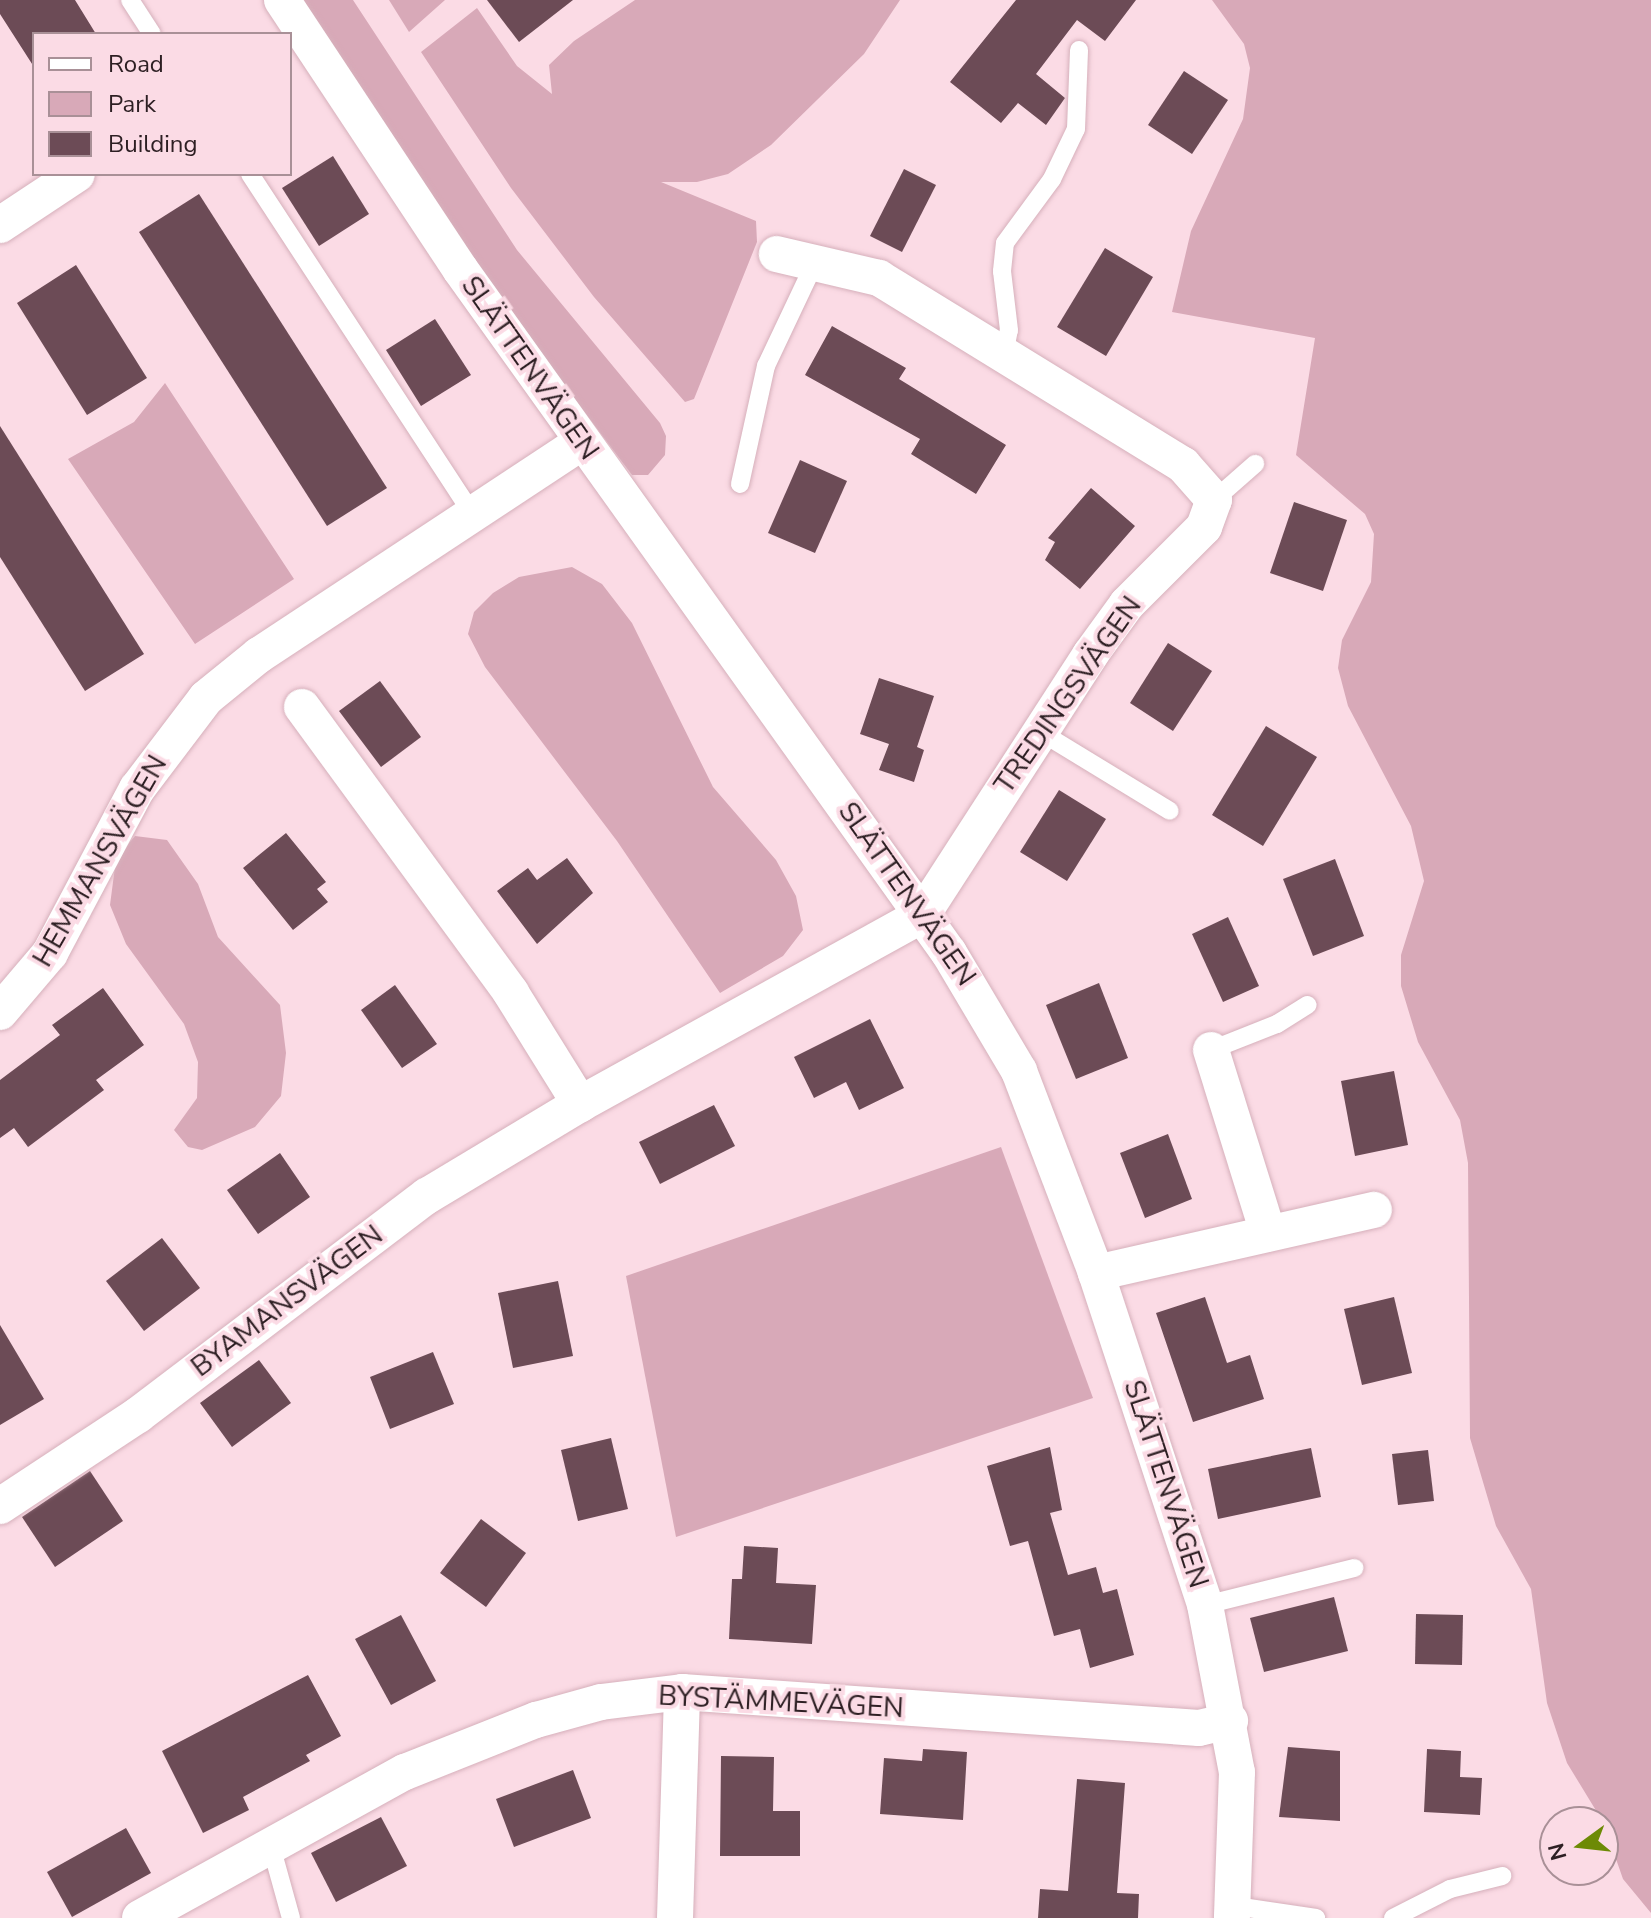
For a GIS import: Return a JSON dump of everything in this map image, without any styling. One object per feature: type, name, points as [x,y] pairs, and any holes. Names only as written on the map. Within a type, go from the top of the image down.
[{"type":"street","name":"SLÄTTENVÄGEN","points":[[290,21],[582,442],[922,915],[981,1001],[1019,1071],[1096,1273],[1205,1605],[1230,1721],[1237,1772],[1234,1912]]},
{"type":"street","points":[[0,225],[74,176]]},
{"type":"street","points":[[777,254],[816,260],[879,278],[1183,465],[1214,500]]},
{"type":"street","name":"HEMMANSVÄGEN","points":[[0,1012],[50,953],[137,789],[193,712],[259,655],[582,442]]},
{"type":"street","name":"TREDINGSVÄGEN","points":[[922,915],[1039,731],[1127,604],[1204,527],[1214,500]]},
{"type":"street","points":[[302,707],[511,993],[580,1104]]},
{"type":"street","name":"BYAMANSVÄGEN","points":[[0,1506],[138,1415],[427,1196],[580,1104],[895,935],[922,915]]},
{"type":"street","points":[[1211,1050],[1268,1233]]},
{"type":"street","points":[[1096,1273],[1374,1210]]},
{"type":"street","points":[[675,1918],[682,1692]]},
{"type":"street","name":"BYSTÄMMEVÄGEN","points":[[140,1918],[405,1772],[471,1744],[601,1702],[682,1692],[1199,1728],[1230,1721]]},
{"type":"lane","points":[[130,0],[151,32]]},
{"type":"lane","points":[[1004,355],[1009,330],[1002,271],[1005,243],[1052,179],[1076,129],[1079,50]]},
{"type":"lane","points":[[251,176],[474,516]]},
{"type":"lane","points":[[740,484],[766,366],[816,260]]},
{"type":"lane","points":[[1214,500],[1255,464]]},
{"type":"lane","points":[[1039,731],[1170,811]]},
{"type":"lane","points":[[1211,1050],[1277,1024],[1308,1005]]},
{"type":"lane","points":[[1205,1605],[1355,1568]]},
{"type":"lane","points":[[271,1846],[291,1918]]},
{"type":"lane","points":[[1393,1918],[1450,1889],[1502,1876]]},
{"type":"lane","points":[[1234,1912],[1316,1918]]},
{"type":"green space","points":[[303,0],[353,0],[517,250],[660,423],[666,436],[665,455],[648,475],[632,475],[504,305]]},
{"type":"green space","points":[[389,0],[445,0],[409,32]]},
{"type":"green space","points":[[635,0],[900,0],[864,54],[771,145],[728,174],[697,182],[661,182],[756,221],[757,242],[694,399],[685,402],[594,297],[511,188],[421,52],[477,8],[517,66],[552,94],[549,65],[574,41]]},
{"type":"green space","points":[[1212,0],[1651,0],[1651,1913],[1623,1879],[1619,1868],[1619,1806],[1593,1806],[1567,1763],[1547,1703],[1531,1589],[1496,1526],[1470,1438],[1468,1163],[1460,1120],[1418,1042],[1401,986],[1401,955],[1424,881],[1411,826],[1348,706],[1338,668],[1342,640],[1371,582],[1374,534],[1365,514],[1296,455],[1315,338],[1172,312],[1191,231],[1243,119],[1250,68],[1244,44]]},
{"type":"green space","points":[[165,383],[294,579],[195,644],[68,459],[134,422]]},
{"type":"green space","points":[[572,567],[602,584],[632,623],[713,787],[776,860],[796,896],[803,930],[783,956],[720,993],[617,841],[485,667],[468,634],[474,612],[493,593],[519,577]]},
{"type":"green space","points":[[135,836],[167,840],[198,884],[218,937],[280,1005],[286,1053],[281,1096],[255,1127],[202,1150],[188,1147],[174,1130],[197,1098],[198,1062],[184,1024],[126,944],[110,905],[116,859]]},
{"type":"green space","points":[[1001,1147],[1093,1398],[676,1537],[626,1276]]},
{"type":"building","points":[[0,0],[75,0],[95,32],[32,32],[32,64],[0,14]]},
{"type":"building","points":[[487,0],[573,0],[519,42]]},
{"type":"building","points":[[1016,0],[1136,0],[1105,41],[1077,20],[1036,74],[1065,98],[1046,125],[1018,103],[1001,123],[950,82]]},
{"type":"building","points":[[1184,71],[1228,100],[1192,154],[1148,125]]},
{"type":"building","points":[[333,156],[369,214],[319,246],[282,188]]},
{"type":"building","points":[[904,169],[936,185],[902,252],[870,236]]},
{"type":"building","points":[[199,194],[387,488],[327,526],[139,232]]},
{"type":"building","points":[[1105,248],[1153,277],[1106,356],[1057,327]]},
{"type":"building","points":[[76,265],[147,378],[87,415],[17,303]]},
{"type":"building","points":[[435,319],[471,375],[421,406],[386,350]]},
{"type":"building","points":[[832,326],[906,368],[899,379],[1006,445],[976,494],[911,454],[920,439],[805,375]]},
{"type":"building","points":[[0,426],[144,654],[85,691],[0,557]]},
{"type":"building","points":[[800,460],[847,481],[815,553],[768,533]]},
{"type":"building","points":[[1091,488],[1135,526],[1080,589],[1045,560],[1055,542],[1048,538]]},
{"type":"building","points":[[1294,502],[1347,520],[1323,591],[1270,573]]},
{"type":"building","points":[[1168,643],[1212,671],[1173,731],[1130,703]]},
{"type":"building","points":[[879,678],[934,696],[917,747],[924,750],[914,782],[879,770],[889,744],[860,734]]},
{"type":"building","points":[[380,681],[421,737],[381,767],[339,711]]},
{"type":"building","points":[[1266,726],[1317,757],[1263,846],[1212,815]]},
{"type":"building","points":[[1059,790],[1106,819],[1067,881],[1020,852]]},
{"type":"building","points":[[286,833],[326,882],[317,889],[328,902],[293,930],[243,868]]},
{"type":"building","points":[[567,858],[593,893],[537,944],[497,891],[528,868],[537,880]]},
{"type":"building","points":[[1335,859],[1364,936],[1313,956],[1283,879]]},
{"type":"building","points":[[1228,917],[1259,986],[1223,1002],[1192,934]]},
{"type":"building","points":[[1099,983],[1128,1058],[1076,1079],[1046,1005]]},
{"type":"building","points":[[395,985],[437,1044],[402,1068],[361,1010]]},
{"type":"building","points":[[103,988],[144,1045],[96,1080],[104,1090],[28,1147],[14,1128],[0,1138],[0,1080],[60,1035],[52,1025]]},
{"type":"building","points":[[870,1019],[904,1088],[859,1110],[846,1082],[814,1098],[794,1057]]},
{"type":"building","points":[[1394,1071],[1408,1145],[1355,1156],[1341,1081]]},
{"type":"building","points":[[714,1105],[735,1146],[660,1184],[639,1142]]},
{"type":"building","points":[[1168,1134],[1192,1199],[1145,1218],[1120,1153]]},
{"type":"building","points":[[280,1153],[310,1197],[258,1234],[227,1190]]},
{"type":"building","points":[[162,1238],[200,1288],[144,1331],[106,1281]]},
{"type":"building","points":[[558,1281],[573,1356],[513,1368],[498,1293]]},
{"type":"building","points":[[1205,1297],[1227,1363],[1250,1355],[1264,1399],[1193,1422],[1156,1313]]},
{"type":"building","points":[[1394,1297],[1412,1373],[1362,1385],[1344,1309]]},
{"type":"building","points":[[0,1325],[44,1399],[0,1425]]},
{"type":"building","points":[[433,1352],[454,1404],[390,1429],[370,1377]]},
{"type":"building","points":[[259,1360],[291,1403],[232,1447],[200,1403]]},
{"type":"building","points":[[611,1438],[628,1509],[578,1521],[561,1450]]},
{"type":"building","points":[[1050,1447],[1062,1510],[1050,1513],[1068,1575],[1096,1567],[1103,1593],[1117,1589],[1134,1655],[1090,1668],[1080,1629],[1054,1636],[1028,1541],[1010,1546],[987,1466]]},
{"type":"building","points":[[1311,1448],[1321,1497],[1218,1519],[1208,1469]]},
{"type":"building","points":[[1428,1450],[1434,1501],[1398,1505],[1392,1454]]},
{"type":"building","points":[[90,1471],[123,1521],[55,1567],[22,1517]]},
{"type":"building","points":[[481,1519],[526,1553],[486,1607],[440,1573]]},
{"type":"building","points":[[744,1546],[778,1548],[776,1583],[816,1585],[812,1644],[729,1639],[732,1579],[742,1579]]},
{"type":"building","points":[[1334,1597],[1348,1651],[1264,1672],[1250,1618]]},
{"type":"building","points":[[1416,1614],[1463,1615],[1462,1665],[1415,1664]]},
{"type":"building","points":[[401,1615],[436,1681],[391,1705],[355,1639]]},
{"type":"building","points":[[308,1675],[341,1736],[306,1755],[310,1761],[243,1797],[249,1810],[203,1833],[162,1751]]},
{"type":"building","points":[[1288,1747],[1340,1751],[1340,1821],[1279,1817]]},
{"type":"building","points":[[923,1749],[967,1752],[963,1820],[880,1814],[884,1758],[922,1761]]},
{"type":"building","points":[[1427,1749],[1461,1751],[1460,1777],[1482,1778],[1480,1815],[1424,1812]]},
{"type":"building","points":[[721,1756],[774,1757],[773,1811],[800,1811],[800,1856],[720,1856]]},
{"type":"building","points":[[573,1770],[591,1818],[514,1847],[496,1799]]},
{"type":"building","points":[[1077,1779],[1125,1783],[1117,1893],[1139,1894],[1138,1918],[1038,1918],[1040,1889],[1068,1891]]},
{"type":"building","points":[[381,1817],[407,1866],[336,1902],[311,1853]]},
{"type":"building","points":[[126,1828],[151,1873],[72,1917],[47,1872]]}]
